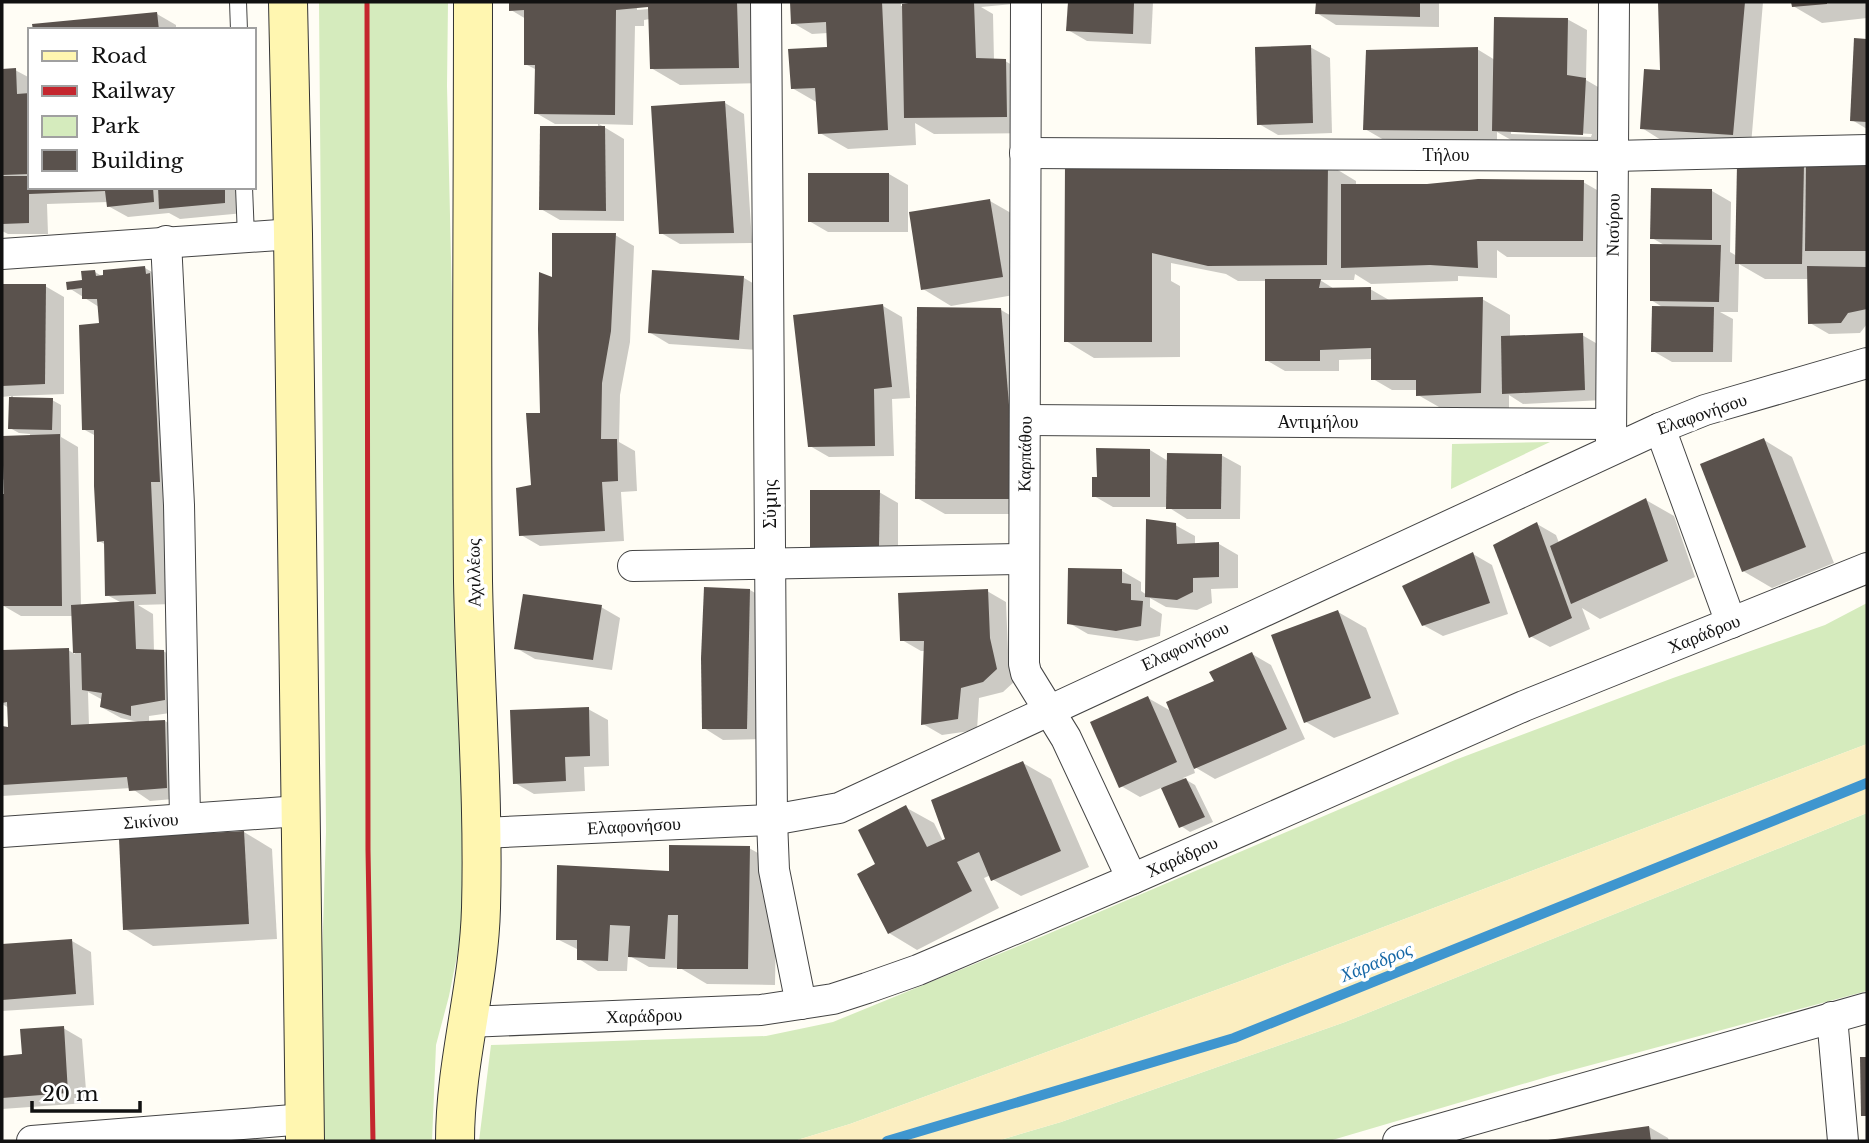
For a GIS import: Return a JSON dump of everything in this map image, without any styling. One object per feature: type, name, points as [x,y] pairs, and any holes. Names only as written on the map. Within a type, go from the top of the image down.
[{"type":"street","points":[[32,1141],[305,1130],[288,2]]},
{"type":"street","name":"Αχιλλέως","points":[[455,1141],[457,1085],[479,946],[482,833],[473,582],[473,2]]},
{"type":"street","name":"Σύμης","points":[[766,2],[772,820],[774,870],[801,1004]]},
{"type":"street","name":"Καρπάθου","points":[[1026,2],[1024,664],[1026,673],[1066,738],[1132,879]]},
{"type":"street","name":"Νισύρου","points":[[1611,436],[1614,2]]},
{"type":"street","name":"Τήλου","points":[[1025,153],[1613,156],[1867,150]]},
{"type":"street","points":[[2,254],[293,234]]},
{"type":"street","points":[[166,242],[179,505],[185,818]]},
{"type":"street","name":"Ελαφονήσου","points":[[482,833],[772,820],[839,808],[1048,710],[1611,436],[1660,428],[1705,410],[1867,363]]},
{"type":"street","name":"Αντιμήλου","points":[[1026,420],[1611,436]]},
{"type":"street","points":[[1660,428],[1731,623]]},
{"type":"street","points":[[633,566],[1023,559]]},
{"type":"street","name":"Χαράδρου","points":[[468,1022],[724,1013],[833,999],[918,970],[1132,879],[1443,740],[1867,568]]},
{"type":"street","name":"Σικίνου","points":[[2,832],[299,811]]},
{"type":"street","points":[[1398,1141],[1867,1009]]},
{"type":"street","points":[[1832,1017],[1843,1141]]},
{"type":"lane","points":[[238,2],[239,28]]},
{"type":"lane","points":[[244,189],[246,237]]},
{"type":"green space","points":[[319,2],[448,2],[447,86],[464,818],[461,936],[436,1045],[432,1141],[321,1141],[321,992],[326,832]]},
{"type":"green space","points":[[1550,442],[1451,489],[1452,444]]},
{"type":"green space","points":[[1867,603],[1867,744],[1246,979],[850,1124],[794,1141],[479,1141],[491,1045],[766,1036],[833,1022],[1043,936],[1455,760],[1673,678],[1825,625]]},
{"type":"green space","points":[[1867,813],[1867,991],[1550,1076],[1329,1141],[997,1141],[1061,1122],[1345,1022]]},
{"type":"sand","points":[[1867,744],[1867,813],[1345,1022],[1061,1122],[997,1141],[794,1141],[850,1124],[1246,979]]},
{"type":"building","points":[[509,2],[737,2],[739,68],[650,69],[648,7],[616,10],[615,115],[534,114],[535,65],[524,65],[524,10],[509,11]]},
{"type":"building","points":[[790,2],[882,2],[888,130],[818,134],[815,88],[791,89],[788,49],[827,47],[826,22],[791,24]]},
{"type":"building","points":[[974,2],[976,58],[1006,59],[1007,117],[904,118],[902,4]]},
{"type":"building","points":[[1068,2],[1134,2],[1133,34],[1066,31]]},
{"type":"building","points":[[1316,2],[1420,2],[1420,17],[1315,14]]},
{"type":"building","points":[[1658,2],[1745,2],[1733,135],[1640,129],[1644,69],[1660,70]]},
{"type":"building","points":[[1791,2],[1827,2],[1827,4],[1792,7]]},
{"type":"building","points":[[157,12],[159,28],[33,28],[32,24]]},
{"type":"building","points":[[1494,17],[1568,18],[1567,75],[1586,78],[1583,135],[1492,131]]},
{"type":"building","points":[[1854,38],[1867,39],[1867,122],[1850,121]]},
{"type":"building","points":[[1311,45],[1313,123],[1257,125],[1255,47]]},
{"type":"building","points":[[1478,47],[1478,131],[1363,130],[1366,50]]},
{"type":"building","points":[[16,68],[17,94],[28,93],[28,174],[2,175],[2,69]]},
{"type":"building","points":[[725,101],[734,233],[659,234],[651,106]]},
{"type":"building","points":[[540,126],[605,126],[606,211],[539,210]]},
{"type":"building","points":[[1065,163],[1328,163],[1327,265],[1208,266],[1152,253],[1152,342],[1064,342]]},
{"type":"building","points":[[1804,164],[1802,264],[1735,264],[1737,165]]},
{"type":"building","points":[[1806,166],[1867,166],[1867,251],[1805,251]]},
{"type":"building","points":[[808,173],[889,173],[889,222],[808,222]]},
{"type":"building","points":[[2,176],[28,176],[28,189],[153,189],[154,202],[107,207],[105,191],[29,194],[29,223],[2,224]]},
{"type":"building","points":[[1478,179],[1584,180],[1583,241],[1477,241],[1478,268],[1430,265],[1341,268],[1341,184],[1427,184]]},
{"type":"building","points":[[1651,188],[1712,189],[1712,240],[1650,239]]},
{"type":"building","points":[[158,189],[225,189],[225,203],[159,209]]},
{"type":"building","points":[[990,199],[1003,277],[921,290],[909,212]]},
{"type":"building","points":[[552,233],[616,233],[611,331],[602,383],[601,439],[617,439],[618,481],[602,482],[605,531],[519,536],[516,488],[531,485],[526,413],[540,413],[539,272],[552,277]]},
{"type":"building","points":[[1650,244],[1721,245],[1719,302],[1650,301]]},
{"type":"building","points":[[145,266],[146,274],[150,273],[160,482],[151,482],[156,594],[105,596],[104,541],[97,542],[94,430],[82,430],[79,325],[99,323],[97,299],[82,299],[82,288],[67,290],[66,282],[82,280],[81,271],[95,270],[96,276],[103,275],[103,270]]},
{"type":"building","points":[[1807,266],[1867,267],[1867,309],[1848,313],[1841,323],[1808,324]]},
{"type":"building","points":[[652,270],[744,276],[739,340],[648,333]]},
{"type":"building","points":[[1265,279],[1321,279],[1319,288],[1371,287],[1371,300],[1483,297],[1481,393],[1416,396],[1416,380],[1371,380],[1371,348],[1320,350],[1320,361],[1265,361]]},
{"type":"building","points":[[2,284],[46,284],[45,384],[2,386]]},
{"type":"building","points":[[883,304],[892,387],[874,389],[875,446],[808,447],[793,315]]},
{"type":"building","points":[[1652,306],[1714,307],[1713,352],[1651,352]]},
{"type":"building","points":[[917,307],[1001,308],[1010,417],[1009,499],[915,499]]},
{"type":"building","points":[[1583,333],[1585,390],[1502,394],[1501,336]]},
{"type":"building","points":[[9,397],[53,398],[52,430],[8,429]]},
{"type":"building","points":[[60,434],[62,606],[2,606],[2,436]]},
{"type":"building","points":[[1764,438],[1806,547],[1742,572],[1700,464]]},
{"type":"building","points":[[1096,448],[1150,449],[1150,497],[1092,497],[1092,477],[1097,477]]},
{"type":"building","points":[[1167,453],[1222,454],[1221,509],[1166,509]]},
{"type":"building","points":[[810,490],[880,490],[879,547],[810,547]]},
{"type":"building","points":[[1646,498],[1668,561],[1571,604],[1550,546]]},
{"type":"building","points":[[1146,519],[1176,523],[1177,544],[1219,542],[1219,577],[1193,578],[1193,592],[1177,600],[1145,597]]},
{"type":"building","points":[[1537,522],[1572,618],[1529,638],[1493,545]]},
{"type":"building","points":[[1473,552],[1490,603],[1422,626],[1402,586]]},
{"type":"building","points":[[1068,568],[1122,569],[1122,583],[1131,584],[1131,600],[1143,601],[1141,626],[1116,631],[1067,624]]},
{"type":"building","points":[[704,587],[750,589],[747,729],[702,729]]},
{"type":"building","points":[[988,589],[990,638],[997,669],[983,682],[961,688],[958,719],[921,725],[924,641],[900,641],[898,593]]},
{"type":"building","points":[[523,594],[602,605],[593,660],[514,649]]},
{"type":"building","points":[[134,601],[136,649],[164,650],[165,700],[131,706],[131,716],[100,707],[102,693],[82,690],[81,653],[73,653],[71,605]]},
{"type":"building","points":[[1338,610],[1371,698],[1304,723],[1271,635]]},
{"type":"building","points":[[69,648],[71,725],[165,720],[167,788],[129,791],[127,777],[2,785],[2,726],[8,727],[7,702],[2,703],[2,650]]},
{"type":"building","points":[[1252,652],[1287,729],[1194,769],[1166,702],[1214,681],[1209,672]]},
{"type":"building","points":[[1148,696],[1177,762],[1119,788],[1090,722]]},
{"type":"building","points":[[589,707],[590,756],[565,757],[566,781],[513,784],[510,710]]},
{"type":"building","points":[[1023,761],[1061,851],[991,881],[979,852],[957,862],[972,891],[888,934],[857,874],[875,864],[858,830],[906,805],[927,847],[945,839],[931,800]]},
{"type":"building","points":[[1186,778],[1205,817],[1179,828],[1161,788]]},
{"type":"building","points":[[244,831],[249,924],[123,930],[119,838]]},
{"type":"building","points":[[669,845],[750,846],[748,969],[677,969],[678,915],[668,915],[665,959],[628,957],[630,926],[610,925],[608,961],[577,960],[577,940],[556,940],[557,865],[669,871]]},
{"type":"building","points":[[72,939],[76,994],[2,1000],[2,944]]},
{"type":"building","points":[[64,1026],[68,1093],[2,1098],[2,1056],[22,1054],[20,1029]]},
{"type":"building","points":[[1860,1057],[1867,1057],[1867,1116],[1861,1116]]},
{"type":"building","points":[[1649,1126],[1651,1141],[1548,1141],[1548,1140]]},
{"type":"waterway","name":"Χάραδρος","points":[[887,1141],[1234,1038],[1867,783]]},
{"type":"railway","points":[[367,2],[368,850],[373,1141]]}]
